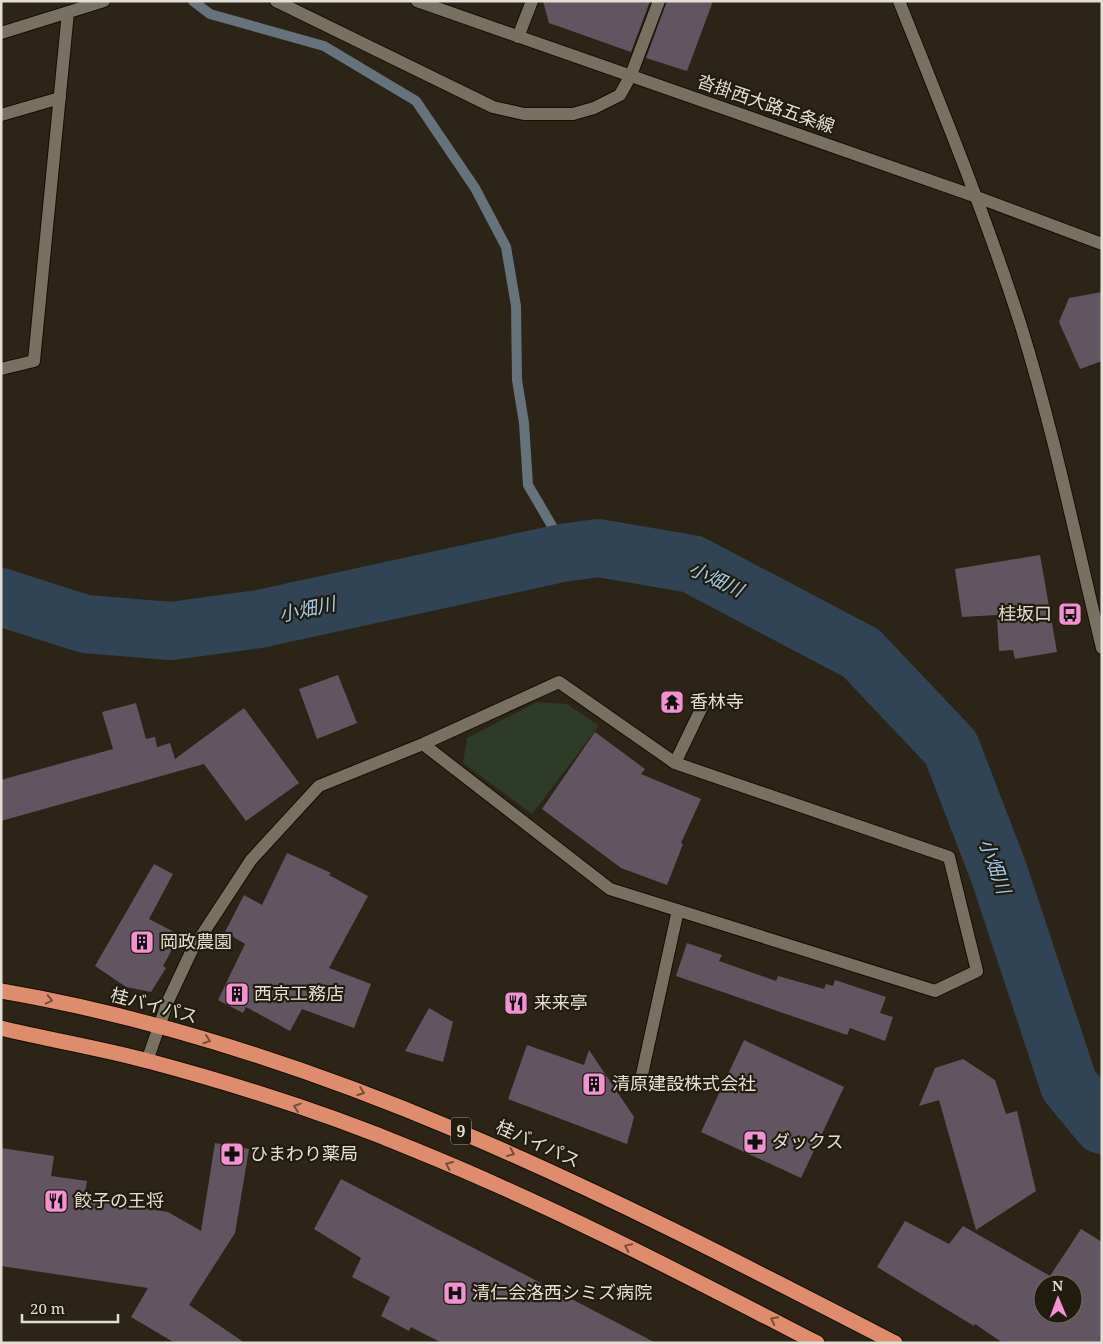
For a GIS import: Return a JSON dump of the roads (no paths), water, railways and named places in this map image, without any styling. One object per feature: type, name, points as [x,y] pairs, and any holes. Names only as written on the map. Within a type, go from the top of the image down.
[{"type":"highway","name":"桂バイパス","points":[[1,991],[160,1025],[308,1073],[428,1116],[570,1179],[706,1246],[894,1343]]},
{"type":"highway","name":"9","points":[[1,1028],[147,1061],[296,1106],[415,1150],[555,1212],[690,1277],[817,1343]]},
{"type":"street","points":[[1,33],[104,1]]},
{"type":"street","points":[[276,1],[492,107],[524,114],[573,114],[594,108],[620,95],[631,75],[660,1]]},
{"type":"street","name":"沓掛西大路五条線","points":[[417,1],[977,197],[1102,244]]},
{"type":"street","points":[[518,36],[532,1]]},
{"type":"street","points":[[899,1],[977,197],[1021,327],[1050,435],[1102,648]]},
{"type":"street","points":[[1,369],[34,361],[68,12]]},
{"type":"street","points":[[1,115],[60,98]]},
{"type":"street","points":[[147,1061],[192,950],[251,860],[319,786],[422,744],[559,682],[675,763],[949,857],[977,972],[935,991],[610,889],[422,744]]},
{"type":"street","points":[[675,763],[702,707]]},
{"type":"street","points":[[641,1079],[678,910]]},
{"type":"waterway","points":[[193,1],[210,14],[324,46],[416,101],[475,188],[506,247],[516,306],[517,380],[524,423],[528,485],[552,526],[562,553]]},
{"type":"waterway","name":"小畑川","points":[[1,597],[85,624],[171,631],[259,619],[562,553],[598,548],[692,564],[861,653],[951,748],[999,873],[1069,1085],[1102,1125]]},
{"type":"place","name":"桂坂口","points":[[1070,614]]},
{"type":"place","name":"香林寺","points":[[672,702]]},
{"type":"place","name":"岡政農園","points":[[142,942]]},
{"type":"place","name":"西京工務店","points":[[237,994]]},
{"type":"place","name":"来来亭","points":[[516,1003]]},
{"type":"place","name":"清原建設株式会社","points":[[594,1084]]},
{"type":"place","name":"ダックス","points":[[755,1142]]},
{"type":"place","name":"ひまわり薬局","points":[[232,1154]]},
{"type":"place","name":"餃子の王将","points":[[56,1201]]},
{"type":"place","name":"清仁会洛西シミズ病院","points":[[455,1293]]}]
